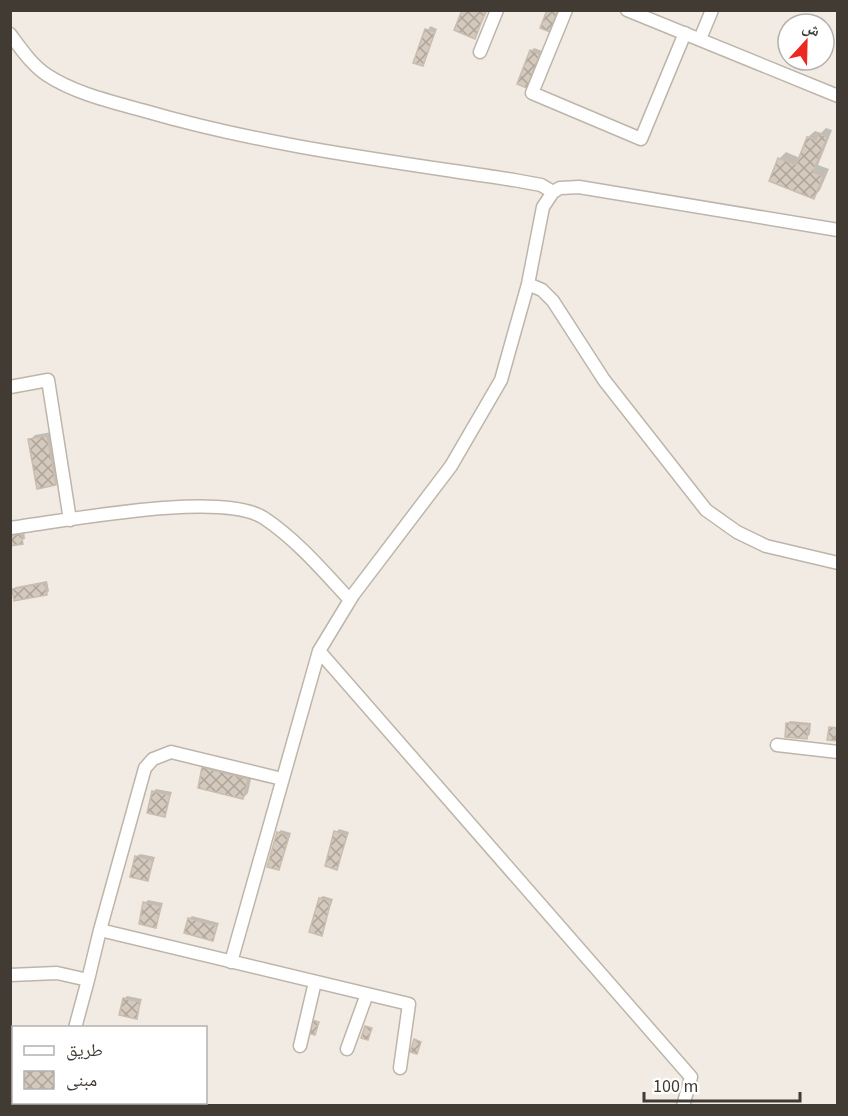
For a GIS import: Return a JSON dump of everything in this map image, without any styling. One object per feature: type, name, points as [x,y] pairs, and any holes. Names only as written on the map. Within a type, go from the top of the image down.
[{"type":"lane","points":[[480,52],[498,10]]},
{"type":"lane","points":[[566,10],[532,93],[641,139],[685,33]]},
{"type":"lane","points":[[627,10],[837,96]]},
{"type":"lane","points":[[700,39],[712,10]]},
{"type":"lane","points":[[10,34],[36,66],[56,80],[105,99],[234,135],[514,180],[541,185],[553,192]]},
{"type":"lane","points":[[231,962],[319,651],[350,600],[452,466],[501,380],[528,284],[540,215],[553,192],[567,187],[579,187],[837,230]]},
{"type":"lane","points":[[528,284],[542,290],[553,301],[604,380],[706,510],[737,532],[766,546],[837,563]]},
{"type":"lane","points":[[10,387],[48,380],[70,520]]},
{"type":"lane","points":[[10,528],[193,504],[232,507],[262,516],[306,552],[350,600]]},
{"type":"lane","points":[[319,651],[691,1077],[683,1106]]},
{"type":"lane","points":[[777,745],[837,753]]},
{"type":"lane","points":[[76,1026],[145,768],[153,759],[171,752],[282,779]]},
{"type":"lane","points":[[100,930],[410,1004],[400,1068]]},
{"type":"lane","points":[[10,975],[57,973],[88,980]]},
{"type":"lane","points":[[300,1046],[315,982]]},
{"type":"lane","points":[[346,1049],[367,994]]},
{"type":"building","points":[[462,10],[486,10],[475,39],[454,30]]},
{"type":"building","points":[[547,10],[558,10],[550,32],[540,28]]},
{"type":"building","points":[[425,29],[435,32],[423,66],[413,63]]},
{"type":"building","points":[[530,50],[540,54],[527,88],[517,84]]},
{"type":"building","points":[[819,133],[827,137],[813,172],[823,176],[814,199],[769,181],[778,158],[796,165],[807,137],[816,140]]},
{"type":"building","points":[[47,436],[56,485],[37,489],[28,439]]},
{"type":"building","points":[[21,532],[23,544],[10,546],[10,534]]},
{"type":"building","points":[[45,583],[47,595],[14,601],[12,589]]},
{"type":"building","points":[[786,723],[809,725],[807,739],[785,737]]},
{"type":"building","points":[[829,727],[838,728],[838,741],[827,740]]},
{"type":"building","points":[[202,767],[248,779],[243,799],[198,788]]},
{"type":"building","points":[[152,791],[170,795],[165,817],[147,813]]},
{"type":"building","points":[[334,831],[347,835],[337,870],[325,866]]},
{"type":"building","points":[[277,832],[289,836],[279,870],[267,867]]},
{"type":"building","points":[[135,856],[153,860],[148,881],[130,877]]},
{"type":"building","points":[[319,898],[331,901],[322,936],[309,932]]},
{"type":"building","points":[[143,902],[161,906],[156,928],[139,924]]},
{"type":"building","points":[[188,918],[217,926],[213,941],[184,933]]},
{"type":"building","points":[[123,998],[140,1002],[137,1019],[119,1015]]},
{"type":"building","points":[[312,1020],[319,1022],[315,1035],[308,1033]]},
{"type":"building","points":[[365,1026],[372,1028],[368,1040],[361,1038]]},
{"type":"building","points":[[414,1039],[421,1042],[417,1054],[410,1052]]}]
